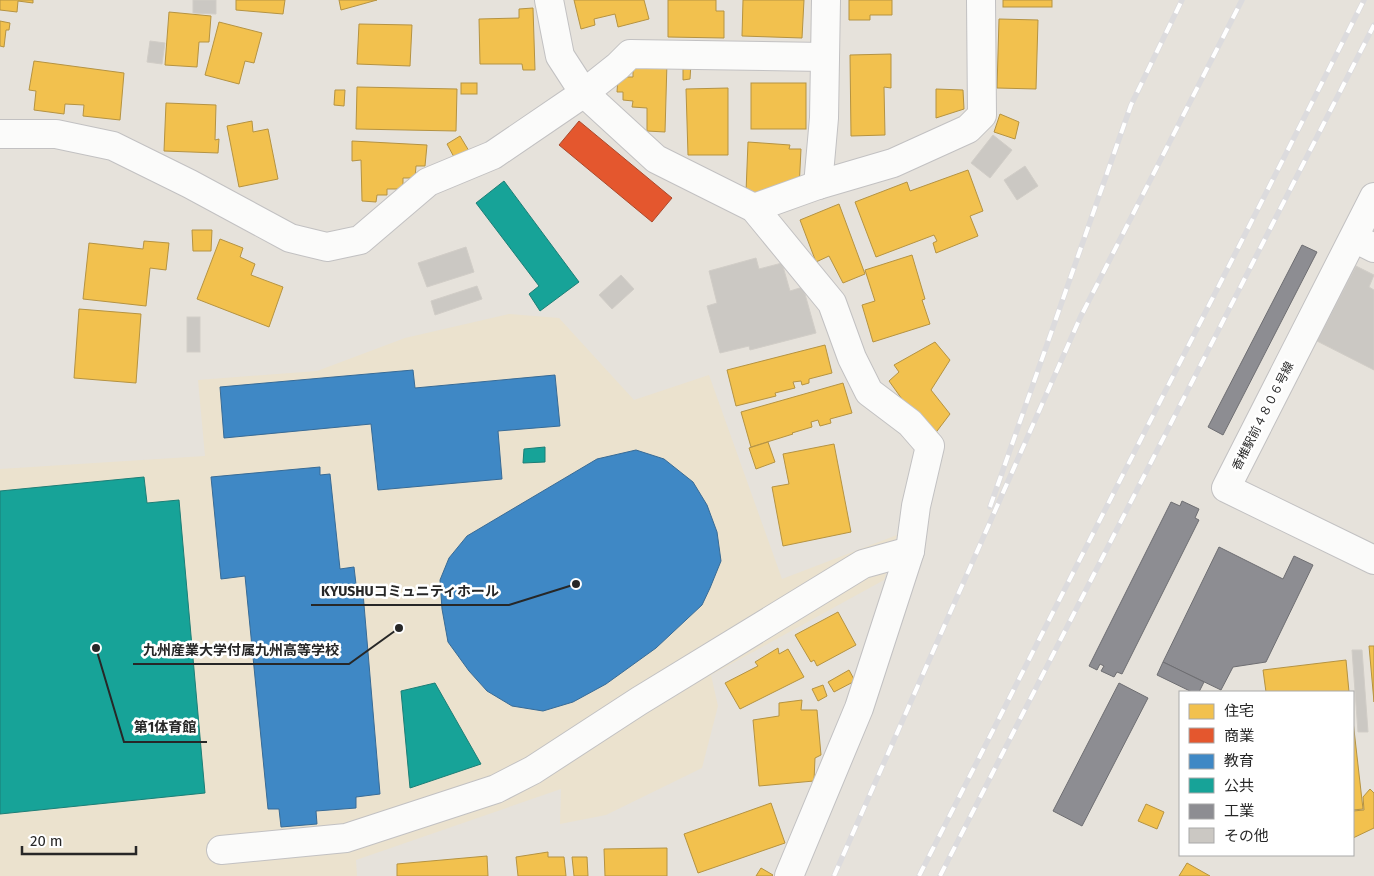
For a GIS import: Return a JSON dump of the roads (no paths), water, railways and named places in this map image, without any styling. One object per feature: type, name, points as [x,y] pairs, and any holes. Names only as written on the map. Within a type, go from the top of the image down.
[{"type":"street","points":[[550,0],[560,56],[584,93],[656,159],[754,208],[832,302],[852,358],[869,392],[910,423],[930,446],[916,506],[910,551],[858,708],[789,876]]},
{"type":"street","points":[[818,185],[824,118],[826,0]]},
{"type":"street","points":[[754,208],[818,185],[893,163],[968,129],[982,115],[981,0]]},
{"type":"street","points":[[0,134],[56,134],[113,146],[190,184],[290,238],[328,247],[360,240],[428,182],[493,155],[584,93],[630,54],[825,57]]},
{"type":"street","name":"香椎駅前４８０６号線","points":[[1374,197],[1364,243],[1226,488],[1374,560]]},
{"type":"street","points":[[220,850],[346,838],[496,789],[533,770],[639,701],[863,564],[910,551]]},
{"type":"railway","points":[[990,507],[1131,105],[1182,0]]},
{"type":"railway","points":[[834,876],[1080,318],[1242,0]]},
{"type":"railway","points":[[919,876],[1364,0]]},
{"type":"railway","points":[[940,876],[1374,25]]},
{"type":"place","name":"KYUSHUコミュニティホール","points":[[576,584]]},
{"type":"place","name":"九州産業大学付属九州高等学校","points":[[399,628]]},
{"type":"place","name":"第1体育館","points":[[96,648]]}]
